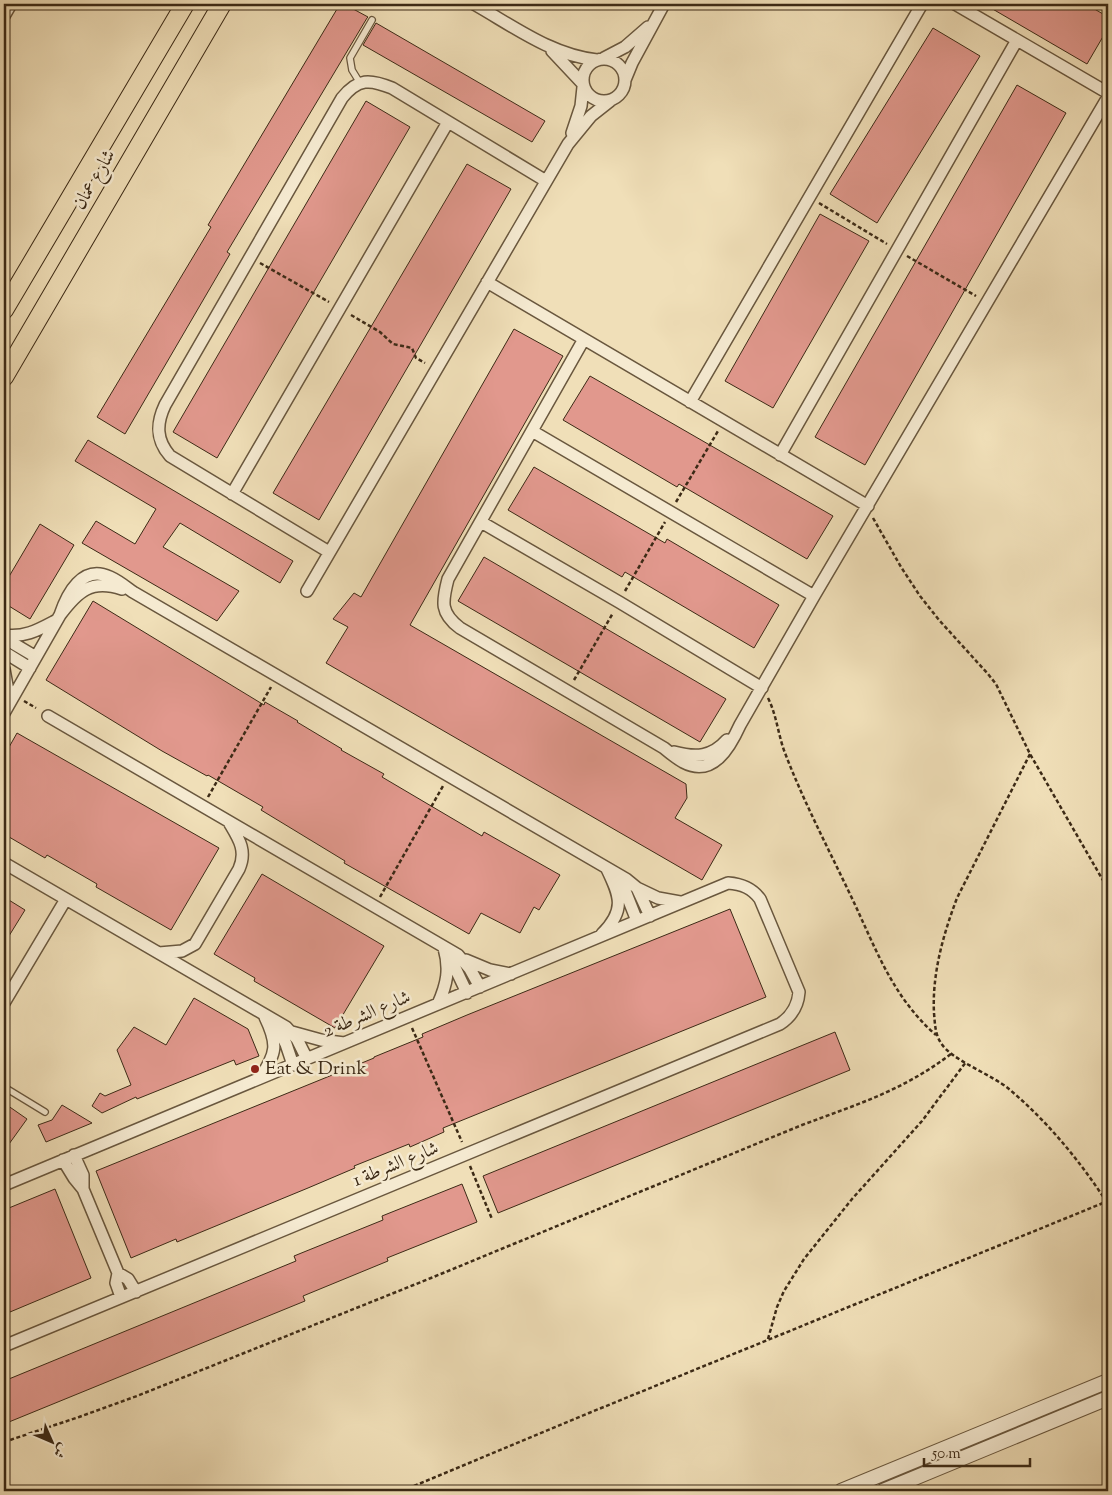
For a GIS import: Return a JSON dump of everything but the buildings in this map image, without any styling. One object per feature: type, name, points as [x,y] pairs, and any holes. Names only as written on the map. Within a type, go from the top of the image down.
[{"type":"main road","name":"شارع عمان","points":[[4,310],[185,4]]},
{"type":"main road","name":"شارع عمان","points":[[4,377],[222,4]]},
{"type":"street","points":[[4,16],[11,4]]},
{"type":"street","points":[[479,4],[546,45],[572,56],[616,63],[621,67],[625,80]]},
{"type":"street","points":[[307,591],[568,144],[591,116],[621,93],[632,63],[664,4]]},
{"type":"street","points":[[690,402],[922,4]]},
{"type":"street","points":[[955,4],[1108,93]]},
{"type":"street","points":[[568,144],[581,106],[583,74],[586,67],[625,47],[653,22]]},
{"type":"street","points":[[780,455],[1017,40]]},
{"type":"street","points":[[546,45],[583,85],[586,93],[597,101],[610,101]]},
{"type":"street","points":[[329,552],[170,456],[164,449],[158,433],[161,412],[342,98],[352,87],[360,83],[376,82],[384,85],[546,181]]},
{"type":"street","points":[[584,339],[448,580],[443,609],[449,618],[460,628],[664,748],[688,755],[704,755],[720,748],[740,725],[1108,98]]},
{"type":"street","points":[[232,494],[448,122]]},
{"type":"street","points":[[487,282],[868,506]]},
{"type":"street","points":[[532,431],[814,596]]},
{"type":"street","points":[[481,522],[762,688]]},
{"type":"street","points":[[4,714],[59,618],[79,593],[92,586],[105,584],[133,592],[626,879],[637,888],[658,898],[682,902]]},
{"type":"street","points":[[4,636],[26,635],[42,629],[59,618]]},
{"type":"street","points":[[4,636],[36,657]]},
{"type":"street","points":[[4,652],[30,668]]},
{"type":"street","points":[[4,669],[10,702]]},
{"type":"street","points":[[48,716],[444,948],[480,967],[511,974]]},
{"type":"street","points":[[159,952],[182,951],[195,944],[239,868],[243,858],[242,847],[229,823]]},
{"type":"street","points":[[4,863],[159,952],[292,1032],[321,1040],[346,1043]]},
{"type":"street","points":[[597,938],[611,925],[618,913],[619,906],[617,890],[606,869]]},
{"type":"street","points":[[619,876],[637,921]]},
{"type":"street","name":"شارع الشرطة 2","points":[[4,1185],[728,883],[744,886],[756,894],[763,905],[799,992],[796,1008]]},
{"type":"street","points":[[637,888],[650,916]]},
{"type":"street","points":[[4,1003],[66,898]]},
{"type":"street","points":[[444,948],[454,964],[467,993]]},
{"type":"street","points":[[438,1004],[446,986],[448,974],[444,948]]},
{"type":"street","points":[[460,956],[480,987]]},
{"type":"street","name":"شارع الشرطة 1","points":[[4,1346],[780,1024],[796,1008]]},
{"type":"street","points":[[270,1019],[286,1044],[293,1064]]},
{"type":"street","points":[[260,1078],[270,1064],[274,1047],[274,1034],[270,1019]]},
{"type":"street","points":[[292,1032],[307,1060]]},
{"type":"street","points":[[68,1158],[74,1178],[83,1189],[118,1273],[116,1283],[121,1298]]},
{"type":"street","points":[[118,1273],[126,1277],[136,1292]]},
{"type":"street","points":[[841,1491],[1108,1381]]},
{"type":"street","points":[[883,1491],[1108,1398]]},
{"type":"lane","points":[[360,83],[352,70],[350,58],[372,20]]},
{"type":"lane","points":[[4,1087],[46,1112]]},
{"type":"path","points":[[567,692],[724,422]]},
{"type":"path","points":[[868,506],[887,545],[920,596],[996,684],[1030,754],[1108,888]]},
{"type":"path","points":[[202,807],[277,677]]},
{"type":"path","points":[[402,1491],[1107,1201],[1074,1155],[1032,1110],[998,1080],[951,1054],[945,1048],[937,1036],[913,1012],[888,975],[800,791],[784,750],[772,706],[762,688]]},
{"type":"path","points":[[937,1036],[934,999],[935,979],[949,918],[957,898],[1030,754]]},
{"type":"path","points":[[374,908],[448,776]]},
{"type":"path","points":[[407,1017],[467,1154],[492,1219]]},
{"type":"path","points":[[4,1442],[137,1396],[431,1278],[802,1125],[858,1105],[911,1081],[951,1054]]},
{"type":"path","points":[[768,1340],[781,1299],[804,1259],[852,1199],[922,1121],[966,1062]]},
{"type":"place","name":"Eat & Drink","points":[[255,1069]]}]
